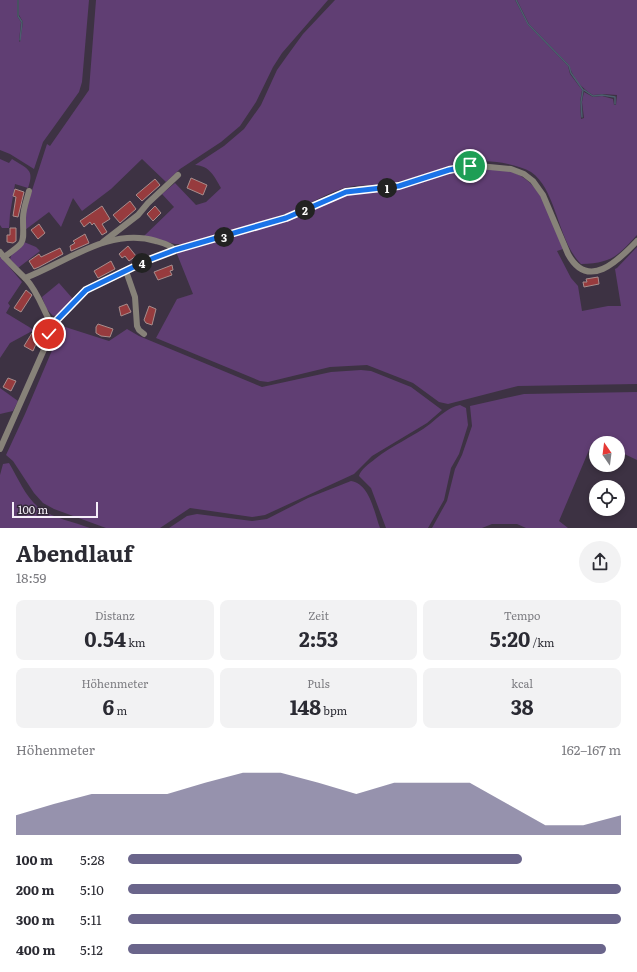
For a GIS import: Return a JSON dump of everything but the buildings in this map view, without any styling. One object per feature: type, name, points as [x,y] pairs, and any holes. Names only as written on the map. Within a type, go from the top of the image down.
[{"type":"street","points":[[0,449],[46,345],[52,325],[86,290],[175,250],[286,218],[346,192],[399,186],[449,170],[474,166],[511,169],[524,174],[533,181],[543,195],[573,264],[581,270],[592,271],[610,265],[622,257],[637,240]]},
{"type":"street","points":[[102,243],[138,215],[148,203],[178,175]]},
{"type":"street","points":[[29,191],[22,218],[24,235],[23,240],[18,246],[2,255],[25,278],[38,296],[52,325]]},
{"type":"street","points":[[25,278],[84,250],[121,238],[139,237],[167,245],[175,250]]},
{"type":"street","points":[[126,271],[135,297],[137,326],[144,334]]},
{"type":"shaded area","points":[[0,0],[17,0],[17,16],[21,22],[20,42],[23,22],[19,15],[19,0],[89,0],[82,82],[79,92],[43,142],[34,169],[10,154],[0,150]]},
{"type":"shaded area","points":[[96,0],[328,0],[282,53],[273,67],[256,102],[240,126],[221,142],[180,169],[166,182],[142,159],[111,189],[82,211],[73,198],[61,227],[49,212],[25,230],[25,212],[47,144],[50,146],[89,90]]},
{"type":"shaded area","points":[[335,0],[515,0],[528,25],[568,66],[570,74],[582,90],[580,102],[581,119],[584,118],[582,102],[584,92],[593,97],[602,96],[613,99],[614,105],[616,105],[617,95],[593,95],[589,93],[575,79],[569,65],[529,24],[517,0],[637,0],[637,235],[624,249],[613,257],[600,262],[581,264],[573,254],[567,242],[552,203],[540,180],[531,172],[520,167],[508,164],[479,161],[451,166],[411,179],[391,183],[348,187],[333,192],[278,217],[189,244],[175,244],[144,236],[174,207],[162,194],[175,183],[196,205],[206,202],[221,188],[211,172],[204,167],[195,165],[224,146],[244,129],[261,105],[277,70],[303,34]]},
{"type":"shaded area","points":[[0,159],[9,163],[12,159],[26,168],[31,177],[28,188],[15,184],[9,228],[2,228],[0,225]]},
{"type":"shaded area","points":[[468,168],[505,170],[518,174],[537,190],[550,213],[563,249],[557,251],[571,278],[578,286],[582,311],[608,306],[621,306],[615,269],[637,247],[637,384],[518,386],[448,404],[439,402],[413,383],[367,365],[330,367],[268,382],[260,381],[156,338],[177,299],[193,294],[177,254],[178,252],[347,194],[390,190]]},
{"type":"shaded area","points":[[24,242],[36,247],[40,251],[18,268],[10,259],[12,254]]},
{"type":"shaded area","points":[[0,256],[22,282],[8,303],[10,306],[6,313],[34,330],[10,343],[0,358]]},
{"type":"shaded area","points":[[59,283],[73,299],[57,315],[53,316],[46,308],[42,297]]},
{"type":"shaded area","points":[[59,325],[109,341],[127,329],[139,336],[262,387],[331,372],[361,370],[371,371],[411,387],[442,410],[427,423],[372,456],[354,474],[265,515],[252,517],[190,508],[160,528],[106,528],[54,509],[43,503],[34,493],[13,461],[6,455],[53,348],[56,328]]},
{"type":"shaded area","points":[[0,388],[18,401],[13,411],[0,414]]},
{"type":"shaded area","points":[[637,392],[637,460],[625,454],[625,436],[589,436],[589,450],[559,521],[568,528],[526,528],[517,524],[492,524],[482,528],[432,528],[447,501],[455,469],[462,455],[472,426],[470,406],[524,394]]},
{"type":"shaded area","points":[[460,405],[466,408],[468,425],[459,454],[451,468],[444,500],[428,528],[386,528],[371,488],[359,476],[361,471],[382,454],[423,429],[447,410]]},
{"type":"shaded area","points":[[9,463],[25,492],[33,503],[56,517],[90,528],[0,528],[0,475],[3,464]]},
{"type":"shaded area","points":[[351,481],[363,487],[367,493],[380,528],[169,528],[187,516],[197,514],[252,521],[267,519],[308,498]]},
{"type":"waterway","points":[[18,0],[18,16],[22,22],[20,40]]},
{"type":"waterway","points":[[516,0],[528,24],[569,66],[571,73],[583,90],[581,102],[582,117]]},
{"type":"waterway","points":[[584,90],[593,96],[602,95],[615,97],[615,104]]},
{"type":"route","points":[[49,334],[52,325],[86,290],[95,284],[146,261],[175,250],[286,218],[346,192],[361,189],[399,186],[449,170],[470,166]]}]
